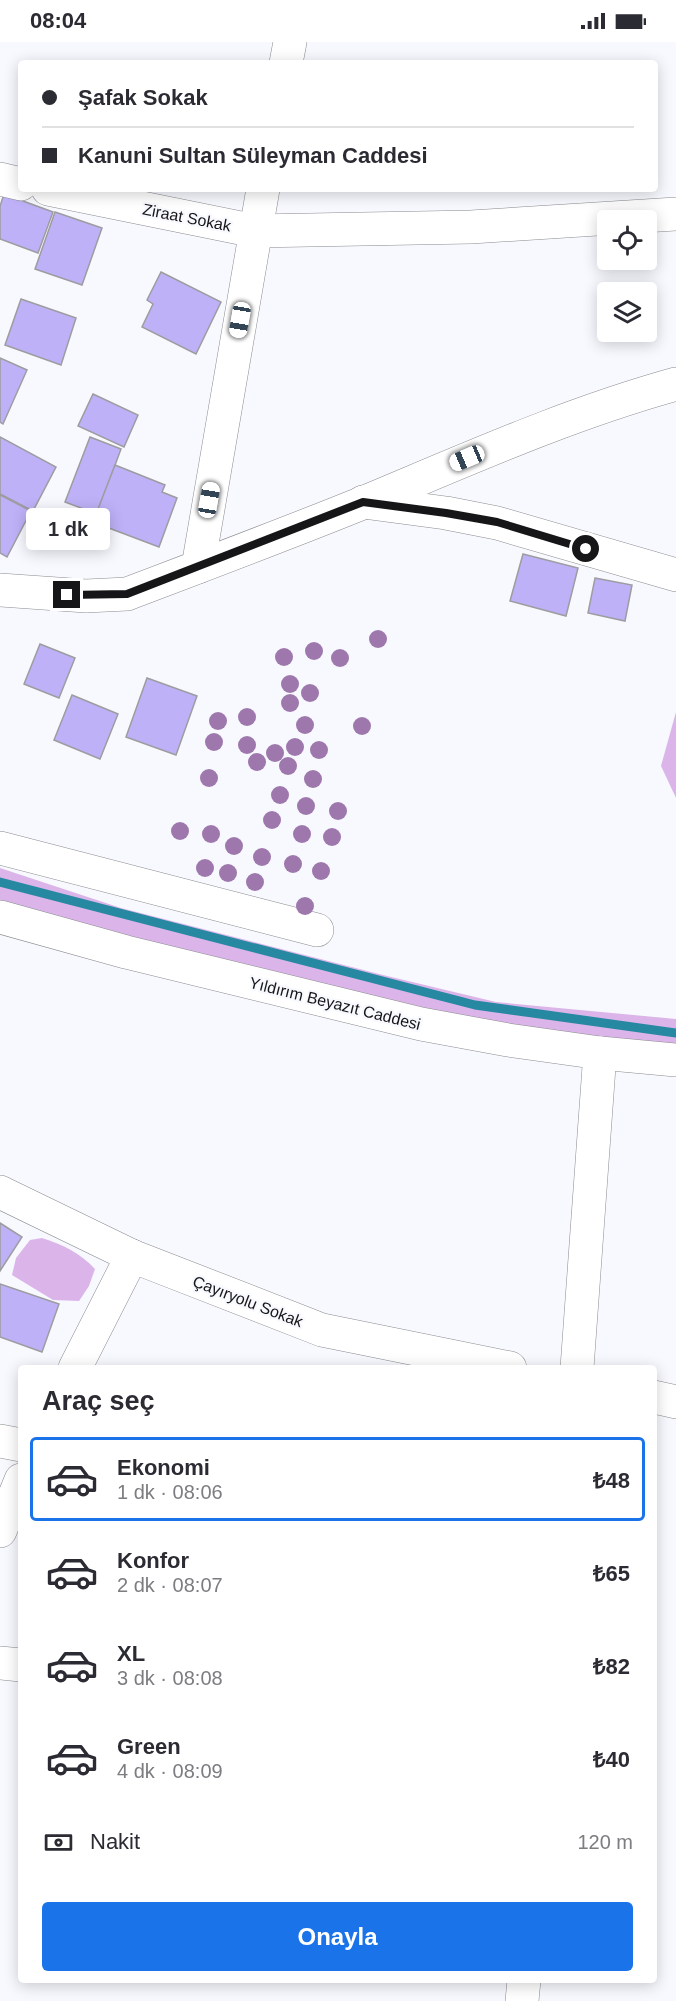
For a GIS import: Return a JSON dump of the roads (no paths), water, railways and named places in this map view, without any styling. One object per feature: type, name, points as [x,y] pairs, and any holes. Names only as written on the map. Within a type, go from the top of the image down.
[{"type":"street","points":[[287,60],[290,42]]},
{"type":"street","points":[[0,179],[18,183]]},
{"type":"street","name":"Ziraat Sokak","points":[[63,192],[255,231],[471,227],[676,214]]},
{"type":"street","points":[[198,567],[262,192]]},
{"type":"street","points":[[0,590],[86,596],[127,594],[363,502],[508,441],[627,398],[676,384]]},
{"type":"street","points":[[363,502],[497,522],[676,575]]},
{"type":"street","points":[[0,848],[317,930]]},
{"type":"street","name":"Yıldırım Beyazıt Caddesi","points":[[0,917],[126,952],[422,1024],[600,1053],[676,1060]]},
{"type":"street","points":[[577,1365],[600,1053]]},
{"type":"street","name":"Çayıryolu Sokak","points":[[0,1192],[132,1256],[322,1330],[495,1365]]},
{"type":"street","points":[[77,1365],[132,1256]]},
{"type":"street","points":[[657,1398],[676,1402]]},
{"type":"street","points":[[0,1441],[18,1445]]},
{"type":"street","points":[[0,1531],[18,1487]]},
{"type":"street","points":[[0,1663],[18,1665]]},
{"type":"street","points":[[522,2001],[524,1983]]},
{"type":"waterway","points":[[0,882],[475,1005],[676,1033]]}]
